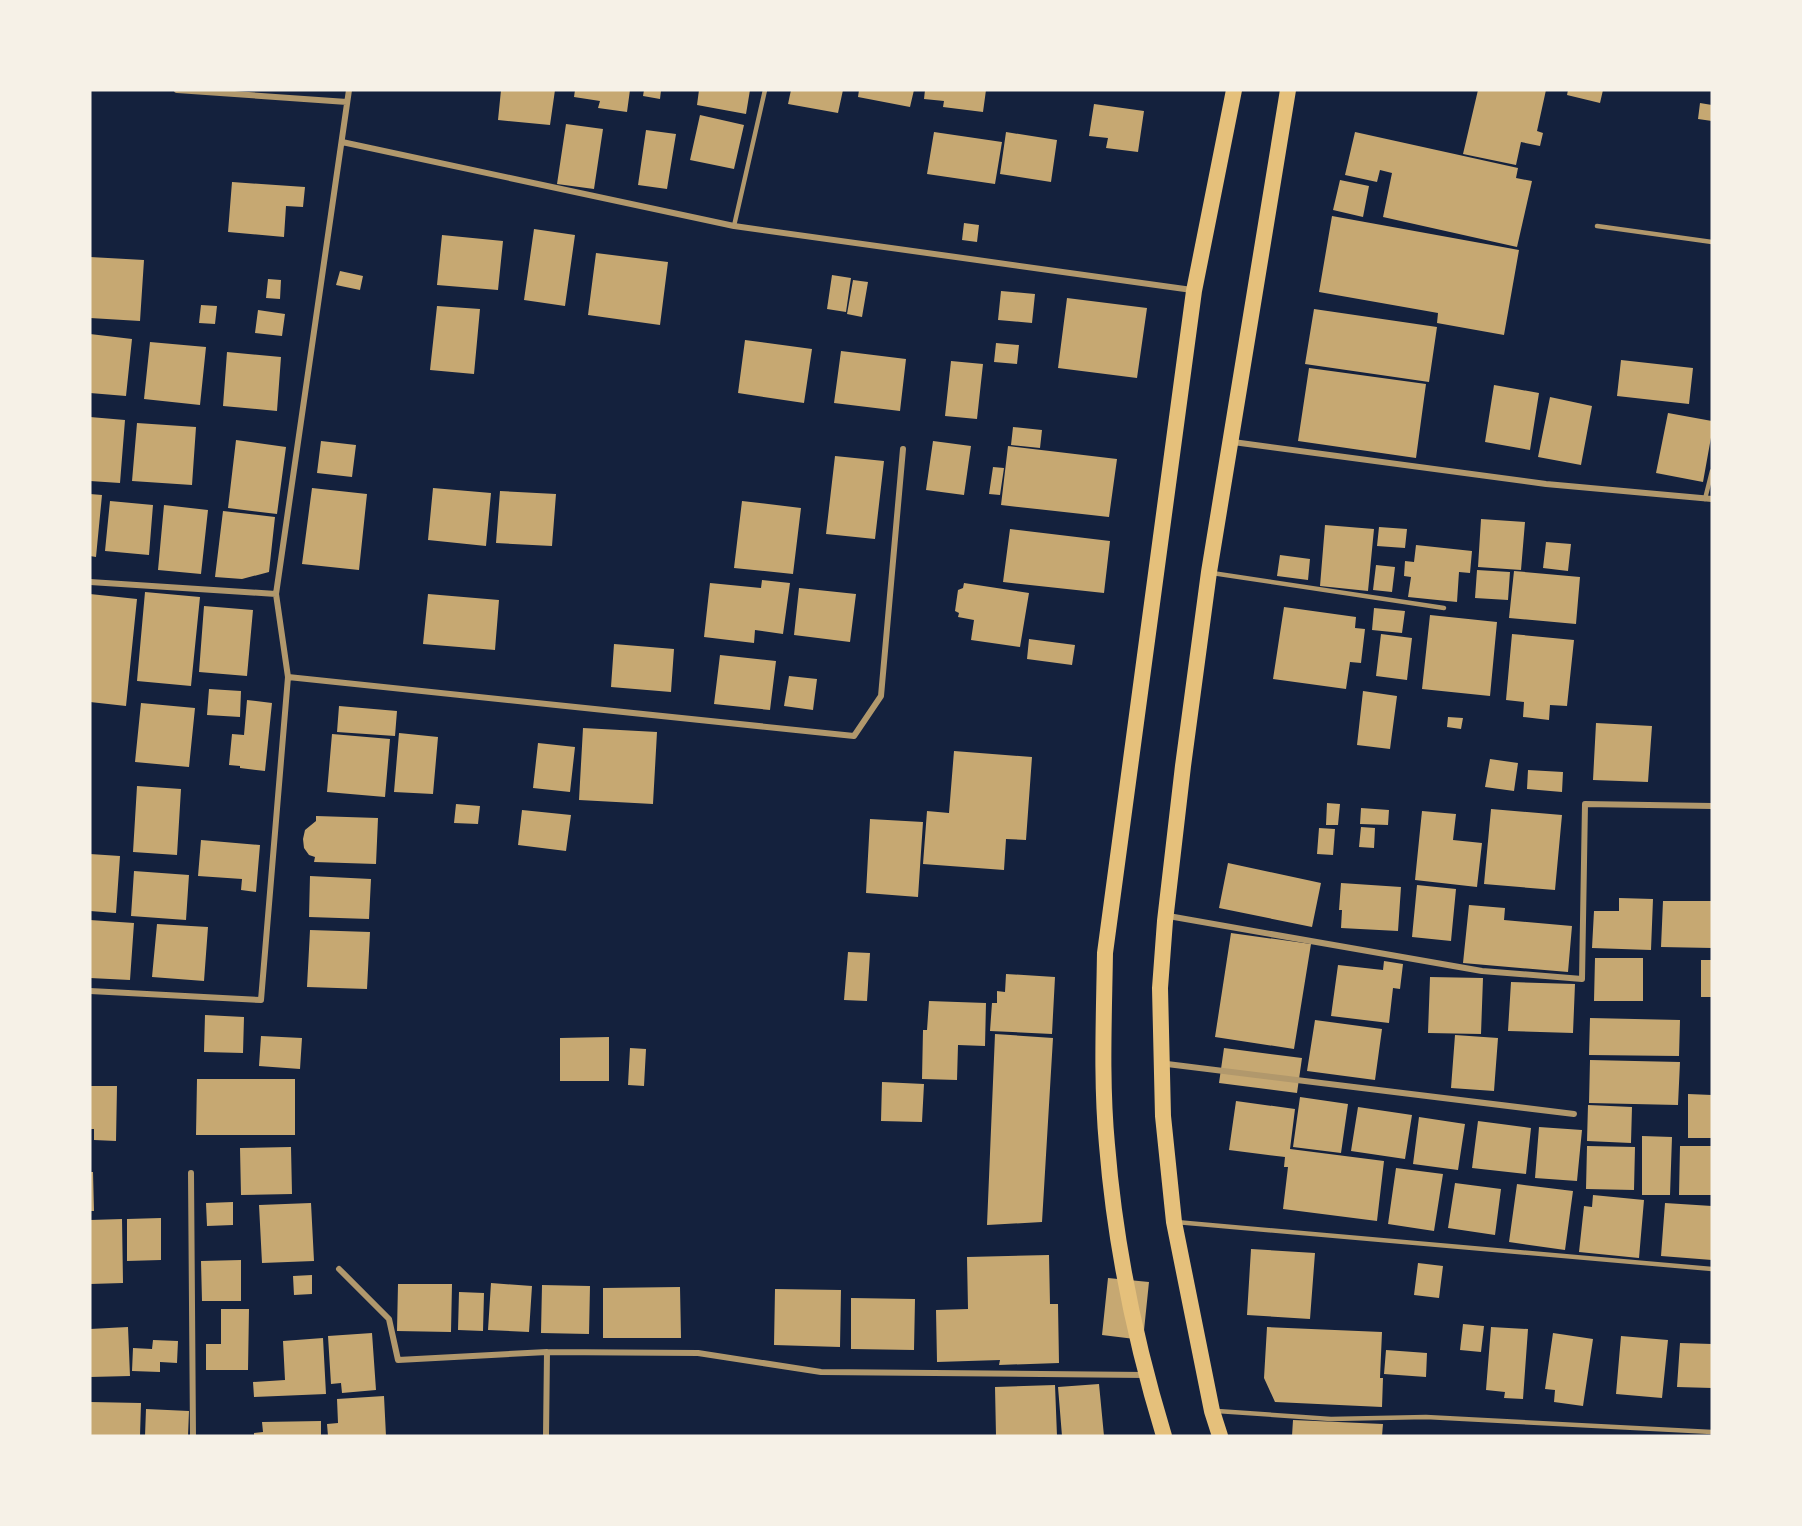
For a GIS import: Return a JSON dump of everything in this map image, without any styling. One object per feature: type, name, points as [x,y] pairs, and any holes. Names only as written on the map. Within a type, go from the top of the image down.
[{"type":"highway","points":[[1164,1436],[1145,1375],[1116,1226],[1107,1144],[1103,1059],[1105,953],[1194,291],[1234,90]]},
{"type":"highway","points":[[1220,1436],[1212,1411],[1174,1222],[1163,1116],[1160,988],[1164,921],[1209,572],[1288,90]]},
{"type":"street","points":[[177,90],[347,102]]},
{"type":"street","points":[[90,991],[261,1000],[288,677],[276,594],[349,90]]},
{"type":"street","points":[[342,142],[734,226],[1194,291]]},
{"type":"street","points":[[1230,441],[1546,484],[1709,499]]},
{"type":"street","points":[[288,677],[854,736],[881,696],[903,449]]},
{"type":"street","points":[[90,582],[276,594]]},
{"type":"street","points":[[1174,916],[1482,971],[1582,979],[1585,804],[1712,806]]},
{"type":"street","points":[[1167,1064],[1574,1114]]},
{"type":"street","points":[[191,1173],[193,1436]]},
{"type":"street","points":[[339,1269],[389,1319],[398,1360],[547,1352],[698,1353],[821,1372],[1145,1375]]},
{"type":"street","points":[[546,1436],[547,1352]]},
{"type":"lane","points":[[734,226],[765,90]]},
{"type":"lane","points":[[1597,226],[1712,242]]},
{"type":"lane","points":[[1709,499],[1712,471]]},
{"type":"lane","points":[[1209,572],[1444,608]]},
{"type":"lane","points":[[1174,1222],[1712,1269]]},
{"type":"lane","points":[[1212,1411],[1331,1419],[1426,1417],[1712,1432]]},
{"type":"building","points":[[501,90],[555,90],[550,125],[498,120]]},
{"type":"building","points":[[575,90],[630,90],[627,112],[598,108],[600,101],[574,97]]},
{"type":"building","points":[[644,90],[661,90],[660,99],[643,96]]},
{"type":"building","points":[[699,90],[750,90],[746,114],[697,105]]},
{"type":"building","points":[[791,90],[843,90],[838,113],[788,104]]},
{"type":"building","points":[[859,90],[914,90],[910,107],[858,97]]},
{"type":"building","points":[[925,90],[986,90],[983,112],[943,107],[944,101],[924,99]]},
{"type":"building","points":[[1478,90],[1546,90],[1537,131],[1543,133],[1540,146],[1521,142],[1516,165],[1463,154]]},
{"type":"building","points":[[1568,90],[1603,90],[1600,103],[1567,95]]},
{"type":"building","points":[[1700,103],[1712,105],[1712,121],[1698,119]]},
{"type":"building","points":[[1094,104],[1144,111],[1138,152],[1106,148],[1108,138],[1089,136]]},
{"type":"building","points":[[700,115],[744,125],[734,169],[690,160]]},
{"type":"building","points":[[566,124],[603,129],[594,189],[557,184]]},
{"type":"building","points":[[646,130],[676,134],[667,189],[638,185]]},
{"type":"building","points":[[934,132],[1002,142],[995,184],[927,174]]},
{"type":"building","points":[[1006,132],[1057,140],[1051,182],[1000,174]]},
{"type":"building","points":[[1355,132],[1518,168],[1516,178],[1532,181],[1517,247],[1383,217],[1392,173],[1380,170],[1377,182],[1345,175]]},
{"type":"building","points":[[1340,180],[1369,186],[1363,217],[1333,210]]},
{"type":"building","points":[[232,182],[305,187],[303,207],[286,206],[284,237],[228,232]]},
{"type":"building","points":[[1332,216],[1519,250],[1504,335],[1437,323],[1438,313],[1319,292]]},
{"type":"building","points":[[964,223],[979,225],[977,242],[962,240]]},
{"type":"building","points":[[534,229],[575,235],[565,306],[524,300]]},
{"type":"building","points":[[442,235],[503,241],[498,290],[437,285]]},
{"type":"building","points":[[596,253],[668,262],[660,325],[588,315]]},
{"type":"building","points":[[90,257],[144,260],[140,321],[90,318]]},
{"type":"building","points":[[340,271],[363,276],[360,290],[336,285]]},
{"type":"building","points":[[832,275],[851,278],[846,312],[827,309]]},
{"type":"building","points":[[268,279],[281,280],[280,299],[266,298]]},
{"type":"building","points":[[853,280],[868,282],[862,317],[847,314]]},
{"type":"building","points":[[1001,291],[1035,294],[1032,323],[998,320]]},
{"type":"building","points":[[1067,298],[1147,308],[1137,378],[1058,368]]},
{"type":"building","points":[[201,305],[217,306],[215,324],[199,323]]},
{"type":"building","points":[[437,306],[480,309],[474,374],[430,370]]},
{"type":"building","points":[[1314,309],[1437,327],[1429,382],[1305,364]]},
{"type":"building","points":[[258,310],[285,314],[282,336],[255,333]]},
{"type":"building","points":[[90,334],[132,339],[126,396],[90,393]]},
{"type":"building","points":[[745,340],[812,349],[804,403],[738,393]]},
{"type":"building","points":[[150,342],[206,347],[200,405],[144,399]]},
{"type":"building","points":[[996,343],[1019,345],[1017,364],[994,362]]},
{"type":"building","points":[[841,351],[906,359],[900,411],[834,403]]},
{"type":"building","points":[[227,352],[281,357],[277,411],[223,406]]},
{"type":"building","points":[[1621,360],[1693,368],[1689,404],[1617,396]]},
{"type":"building","points":[[951,361],[983,364],[977,419],[945,416]]},
{"type":"building","points":[[1309,368],[1426,384],[1416,458],[1298,441]]},
{"type":"building","points":[[1494,385],[1539,393],[1530,450],[1485,442]]},
{"type":"building","points":[[1550,397],[1592,406],[1581,465],[1538,457]]},
{"type":"building","points":[[1668,413],[1712,421],[1703,482],[1656,473]]},
{"type":"building","points":[[90,417],[125,420],[120,483],[90,481]]},
{"type":"building","points":[[137,423],[196,427],[192,485],[132,481]]},
{"type":"building","points":[[1013,427],[1042,430],[1040,448],[1011,445]]},
{"type":"building","points":[[236,440],[286,447],[277,514],[228,508]]},
{"type":"building","points":[[321,441],[356,445],[352,477],[317,473]]},
{"type":"building","points":[[933,441],[971,446],[964,495],[926,490]]},
{"type":"building","points":[[1008,446],[1117,459],[1109,517],[1001,505]]},
{"type":"building","points":[[835,456],[884,461],[875,539],[826,534]]},
{"type":"building","points":[[993,467],[1004,468],[1000,495],[989,494]]},
{"type":"building","points":[[312,488],[367,494],[359,570],[302,564]]},
{"type":"building","points":[[433,488],[491,493],[486,546],[428,540]]},
{"type":"building","points":[[500,491],[556,494],[552,546],[496,543]]},
{"type":"building","points":[[90,494],[102,495],[96,557],[90,556]]},
{"type":"building","points":[[110,501],[153,505],[149,555],[105,551]]},
{"type":"building","points":[[742,501],[801,508],[793,574],[734,568]]},
{"type":"building","points":[[164,505],[208,510],[201,574],[158,570]]},
{"type":"building","points":[[223,511],[275,517],[269,572],[242,579],[215,577]]},
{"type":"building","points":[[1481,519],[1525,522],[1521,570],[1478,567]]},
{"type":"building","points":[[1325,525],[1374,529],[1368,591],[1320,586]]},
{"type":"building","points":[[1379,527],[1407,529],[1405,548],[1377,546]]},
{"type":"building","points":[[1010,529],[1110,541],[1104,593],[1003,582]]},
{"type":"building","points":[[1546,542],[1571,544],[1568,571],[1543,568]]},
{"type":"building","points":[[1416,545],[1472,551],[1470,573],[1459,572],[1457,602],[1408,597],[1411,577],[1404,576],[1405,561],[1414,562]]},
{"type":"building","points":[[1280,555],[1310,559],[1308,580],[1277,576]]},
{"type":"building","points":[[1376,565],[1395,567],[1392,592],[1373,590]]},
{"type":"building","points":[[1477,570],[1510,572],[1508,600],[1475,598]]},
{"type":"building","points":[[1514,571],[1580,577],[1576,624],[1509,618]]},
{"type":"building","points":[[762,580],[790,583],[783,634],[755,630],[754,643],[704,637],[710,583],[761,588]]},
{"type":"building","points":[[964,583],[1029,593],[1020,647],[971,640],[974,620],[958,617],[959,613],[955,611],[958,590],[963,588]]},
{"type":"building","points":[[799,588],[856,594],[850,642],[794,635]]},
{"type":"building","points":[[145,592],[200,597],[191,686],[137,681]]},
{"type":"building","points":[[90,594],[137,599],[126,706],[90,702]]},
{"type":"building","points":[[428,594],[499,600],[495,650],[423,644]]},
{"type":"building","points":[[204,606],[253,610],[247,676],[199,672]]},
{"type":"building","points":[[1284,607],[1356,617],[1355,628],[1365,629],[1361,663],[1350,662],[1346,689],[1273,679]]},
{"type":"building","points":[[1374,608],[1405,611],[1402,633],[1372,630]]},
{"type":"building","points":[[1430,615],[1497,622],[1490,696],[1422,689]]},
{"type":"building","points":[[1381,634],[1412,638],[1407,680],[1376,676]]},
{"type":"building","points":[[1512,634],[1574,640],[1567,706],[1550,705],[1549,720],[1523,717],[1524,702],[1506,700]]},
{"type":"building","points":[[1029,639],[1075,645],[1072,665],[1027,659]]},
{"type":"building","points":[[614,644],[674,649],[671,692],[611,687]]},
{"type":"building","points":[[720,655],[776,661],[770,710],[714,704]]},
{"type":"building","points":[[789,676],[817,679],[813,710],[784,706]]},
{"type":"building","points":[[209,689],[241,691],[240,717],[207,715]]},
{"type":"building","points":[[1363,691],[1397,696],[1390,749],[1357,745]]},
{"type":"building","points":[[247,700],[272,703],[265,771],[229,765],[232,734],[244,735]]},
{"type":"building","points":[[141,703],[195,708],[189,767],[135,762]]},
{"type":"building","points":[[339,706],[397,711],[395,736],[337,732]]},
{"type":"building","points":[[1448,717],[1463,718],[1461,729],[1447,727]]},
{"type":"building","points":[[1596,723],[1652,726],[1648,782],[1593,780]]},
{"type":"building","points":[[583,728],[657,732],[653,804],[579,800]]},
{"type":"building","points":[[399,733],[438,737],[433,794],[394,792]]},
{"type":"building","points":[[332,734],[390,739],[385,797],[327,792]]},
{"type":"building","points":[[538,743],[575,747],[570,792],[533,788]]},
{"type":"building","points":[[954,751],[1032,757],[1026,840],[1006,839],[1004,870],[923,864],[927,811],[949,813]]},
{"type":"building","points":[[1490,759],[1518,763],[1514,791],[1485,787]]},
{"type":"building","points":[[1528,770],[1563,772],[1562,792],[1527,789]]},
{"type":"building","points":[[137,786],[181,789],[177,855],[133,852]]},
{"type":"building","points":[[1327,803],[1340,804],[1338,825],[1326,825]]},
{"type":"building","points":[[456,804],[480,806],[478,824],[454,823]]},
{"type":"building","points":[[1361,808],[1389,810],[1388,825],[1360,824]]},
{"type":"building","points":[[1491,809],[1562,815],[1555,890],[1484,884]]},
{"type":"building","points":[[522,810],[571,815],[566,851],[518,845]]},
{"type":"building","points":[[1422,811],[1456,814],[1453,840],[1482,843],[1477,887],[1415,880]]},
{"type":"building","points":[[316,816],[378,818],[376,864],[314,862],[315,857],[309,855],[304,848],[303,839],[305,830],[316,821]]},
{"type":"building","points":[[870,819],[923,822],[918,897],[866,893]]},
{"type":"building","points":[[1361,827],[1375,828],[1374,848],[1359,847]]},
{"type":"building","points":[[1319,828],[1335,829],[1333,855],[1317,854]]},
{"type":"building","points":[[201,840],[260,845],[256,892],[241,890],[242,879],[198,876]]},
{"type":"building","points":[[90,854],[120,856],[116,913],[90,911]]},
{"type":"building","points":[[1228,863],[1321,883],[1312,927],[1219,908]]},
{"type":"building","points":[[134,871],[189,875],[186,920],[131,916]]},
{"type":"building","points":[[310,876],[371,879],[369,919],[309,917]]},
{"type":"building","points":[[1341,883],[1401,887],[1398,931],[1341,928],[1342,910],[1339,910]]},
{"type":"building","points":[[1417,885],[1456,889],[1451,941],[1412,937]]},
{"type":"building","points":[[1619,898],[1653,899],[1651,950],[1592,948],[1594,911],[1619,911]]},
{"type":"building","points":[[1663,901],[1712,901],[1712,948],[1661,947]]},
{"type":"building","points":[[1469,905],[1505,908],[1504,920],[1572,926],[1568,972],[1463,963]]},
{"type":"building","points":[[90,920],[134,923],[130,980],[90,978]]},
{"type":"building","points":[[157,924],[208,927],[204,981],[152,977]]},
{"type":"building","points":[[310,930],[370,932],[367,989],[307,987]]},
{"type":"building","points":[[1231,933],[1311,944],[1294,1049],[1215,1037]]},
{"type":"building","points":[[848,952],[870,953],[867,1001],[844,1000]]},
{"type":"building","points":[[1595,958],[1643,958],[1643,1001],[1594,1001]]},
{"type":"building","points":[[1701,960],[1712,960],[1712,997],[1701,997]]},
{"type":"building","points":[[1384,961],[1403,964],[1400,989],[1393,988],[1389,1023],[1331,1016],[1338,965],[1383,970]]},
{"type":"building","points":[[1006,974],[1055,977],[1052,1034],[990,1031],[992,1003],[997,1003],[997,991],[1005,992]]},
{"type":"building","points":[[1430,977],[1483,978],[1481,1034],[1428,1033]]},
{"type":"building","points":[[1511,982],[1575,984],[1573,1033],[1508,1031]]},
{"type":"building","points":[[929,1001],[986,1003],[985,1046],[958,1045],[957,1080],[922,1079],[923,1030],[927,1030]]},
{"type":"building","points":[[205,1015],[244,1017],[243,1053],[204,1052]]},
{"type":"building","points":[[1590,1018],[1680,1020],[1679,1056],[1589,1055]]},
{"type":"building","points":[[1315,1020],[1382,1029],[1375,1080],[1307,1071]]},
{"type":"building","points":[[995,1034],[1053,1038],[1042,1222],[987,1225]]},
{"type":"building","points":[[1455,1035],[1498,1038],[1494,1091],[1451,1088]]},
{"type":"building","points":[[261,1036],[302,1038],[300,1069],[259,1066]]},
{"type":"building","points":[[609,1037],[609,1081],[560,1081],[560,1038]]},
{"type":"building","points":[[630,1048],[646,1049],[644,1086],[628,1085]]},
{"type":"building","points":[[1224,1048],[1302,1058],[1297,1093],[1219,1083]]},
{"type":"building","points":[[1590,1060],[1680,1062],[1678,1105],[1589,1103]]},
{"type":"building","points":[[197,1079],[295,1079],[295,1135],[196,1135]]},
{"type":"building","points":[[882,1082],[924,1084],[922,1122],[881,1121]]},
{"type":"building","points":[[90,1086],[117,1086],[116,1141],[94,1140],[94,1129],[90,1129]]},
{"type":"building","points":[[1688,1094],[1712,1095],[1712,1138],[1688,1138]]},
{"type":"building","points":[[1300,1097],[1348,1104],[1341,1153],[1293,1147]]},
{"type":"building","points":[[1236,1101],[1295,1109],[1290,1149],[1384,1161],[1377,1221],[1283,1209],[1288,1167],[1284,1167],[1285,1157],[1229,1150]]},
{"type":"building","points":[[1588,1105],[1632,1107],[1631,1143],[1587,1141]]},
{"type":"building","points":[[1358,1107],[1412,1115],[1405,1159],[1351,1151]]},
{"type":"building","points":[[1419,1117],[1465,1124],[1458,1170],[1413,1164]]},
{"type":"building","points":[[1478,1121],[1531,1128],[1526,1174],[1472,1168]]},
{"type":"building","points":[[1539,1127],[1582,1130],[1577,1181],[1535,1178]]},
{"type":"building","points":[[1642,1136],[1672,1137],[1670,1195],[1642,1195]]},
{"type":"building","points":[[1587,1146],[1635,1147],[1634,1190],[1586,1189]]},
{"type":"building","points":[[1680,1146],[1712,1146],[1712,1195],[1679,1195]]},
{"type":"building","points":[[291,1147],[292,1194],[241,1195],[240,1148]]},
{"type":"building","points":[[1396,1168],[1443,1174],[1434,1231],[1388,1224]]},
{"type":"building","points":[[90,1172],[93,1172],[94,1211],[90,1211]]},
{"type":"building","points":[[1455,1183],[1501,1189],[1495,1235],[1448,1228]]},
{"type":"building","points":[[1517,1184],[1573,1191],[1565,1250],[1509,1242]]},
{"type":"building","points":[[1593,1195],[1644,1200],[1639,1258],[1579,1252],[1584,1206],[1592,1207]]},
{"type":"building","points":[[233,1202],[233,1225],[207,1226],[206,1203]]},
{"type":"building","points":[[311,1203],[314,1261],[262,1263],[259,1205]]},
{"type":"building","points":[[1665,1203],[1712,1206],[1712,1260],[1661,1256]]},
{"type":"building","points":[[161,1218],[161,1260],[127,1261],[127,1219]]},
{"type":"building","points":[[122,1219],[123,1283],[90,1284],[90,1220]]},
{"type":"building","points":[[1251,1249],[1315,1253],[1310,1319],[1247,1315]]},
{"type":"building","points":[[1049,1255],[1050,1304],[1058,1304],[1059,1363],[999,1365],[1000,1360],[937,1362],[936,1310],[968,1309],[967,1257]]},
{"type":"building","points":[[241,1260],[241,1301],[202,1301],[201,1261]]},
{"type":"building","points":[[1418,1263],[1443,1266],[1439,1298],[1414,1295]]},
{"type":"building","points":[[312,1275],[312,1294],[294,1295],[293,1276]]},
{"type":"building","points":[[1108,1278],[1149,1282],[1143,1340],[1102,1335]]},
{"type":"building","points":[[491,1283],[532,1286],[529,1332],[488,1330]]},
{"type":"building","points":[[398,1284],[452,1284],[451,1332],[397,1331]]},
{"type":"building","points":[[542,1285],[590,1286],[589,1334],[541,1333]]},
{"type":"building","points":[[680,1287],[681,1338],[603,1338],[603,1288]]},
{"type":"building","points":[[775,1289],[841,1290],[840,1347],[774,1345]]},
{"type":"building","points":[[459,1292],[484,1293],[483,1331],[458,1330]]},
{"type":"building","points":[[851,1298],[915,1299],[914,1350],[851,1349]]},
{"type":"building","points":[[221,1309],[249,1309],[248,1370],[206,1370],[206,1344],[221,1344]]},
{"type":"building","points":[[1463,1324],[1484,1326],[1481,1352],[1460,1350]]},
{"type":"building","points":[[128,1327],[130,1376],[90,1377],[90,1329]]},
{"type":"building","points":[[1267,1327],[1382,1332],[1380,1378],[1383,1378],[1382,1407],[1275,1402],[1264,1378]]},
{"type":"building","points":[[1491,1327],[1528,1329],[1523,1399],[1504,1398],[1505,1392],[1486,1390]]},
{"type":"building","points":[[372,1333],[376,1390],[342,1393],[341,1383],[331,1384],[328,1336]]},
{"type":"building","points":[[1553,1333],[1593,1339],[1583,1406],[1554,1402],[1555,1390],[1545,1389]]},
{"type":"building","points":[[1621,1336],[1668,1340],[1662,1398],[1616,1394]]},
{"type":"building","points":[[323,1338],[326,1394],[254,1397],[253,1382],[285,1380],[283,1341]]},
{"type":"building","points":[[153,1340],[178,1341],[177,1363],[160,1362],[160,1372],[132,1371],[133,1348],[152,1349]]},
{"type":"building","points":[[1680,1343],[1712,1344],[1712,1388],[1677,1387]]},
{"type":"building","points":[[1386,1350],[1427,1353],[1426,1377],[1384,1374]]},
{"type":"building","points":[[1099,1384],[1104,1436],[1062,1436],[1058,1387]]},
{"type":"building","points":[[1055,1385],[1057,1436],[996,1436],[995,1387]]},
{"type":"building","points":[[384,1396],[386,1436],[328,1436],[327,1424],[338,1423],[337,1399]]},
{"type":"building","points":[[90,1402],[141,1403],[140,1436],[90,1436]]},
{"type":"building","points":[[146,1409],[189,1411],[188,1436],[145,1436]]},
{"type":"building","points":[[1293,1420],[1383,1424],[1382,1436],[1292,1436]]},
{"type":"building","points":[[321,1421],[321,1436],[254,1436],[254,1433],[263,1432],[262,1422]]}]
